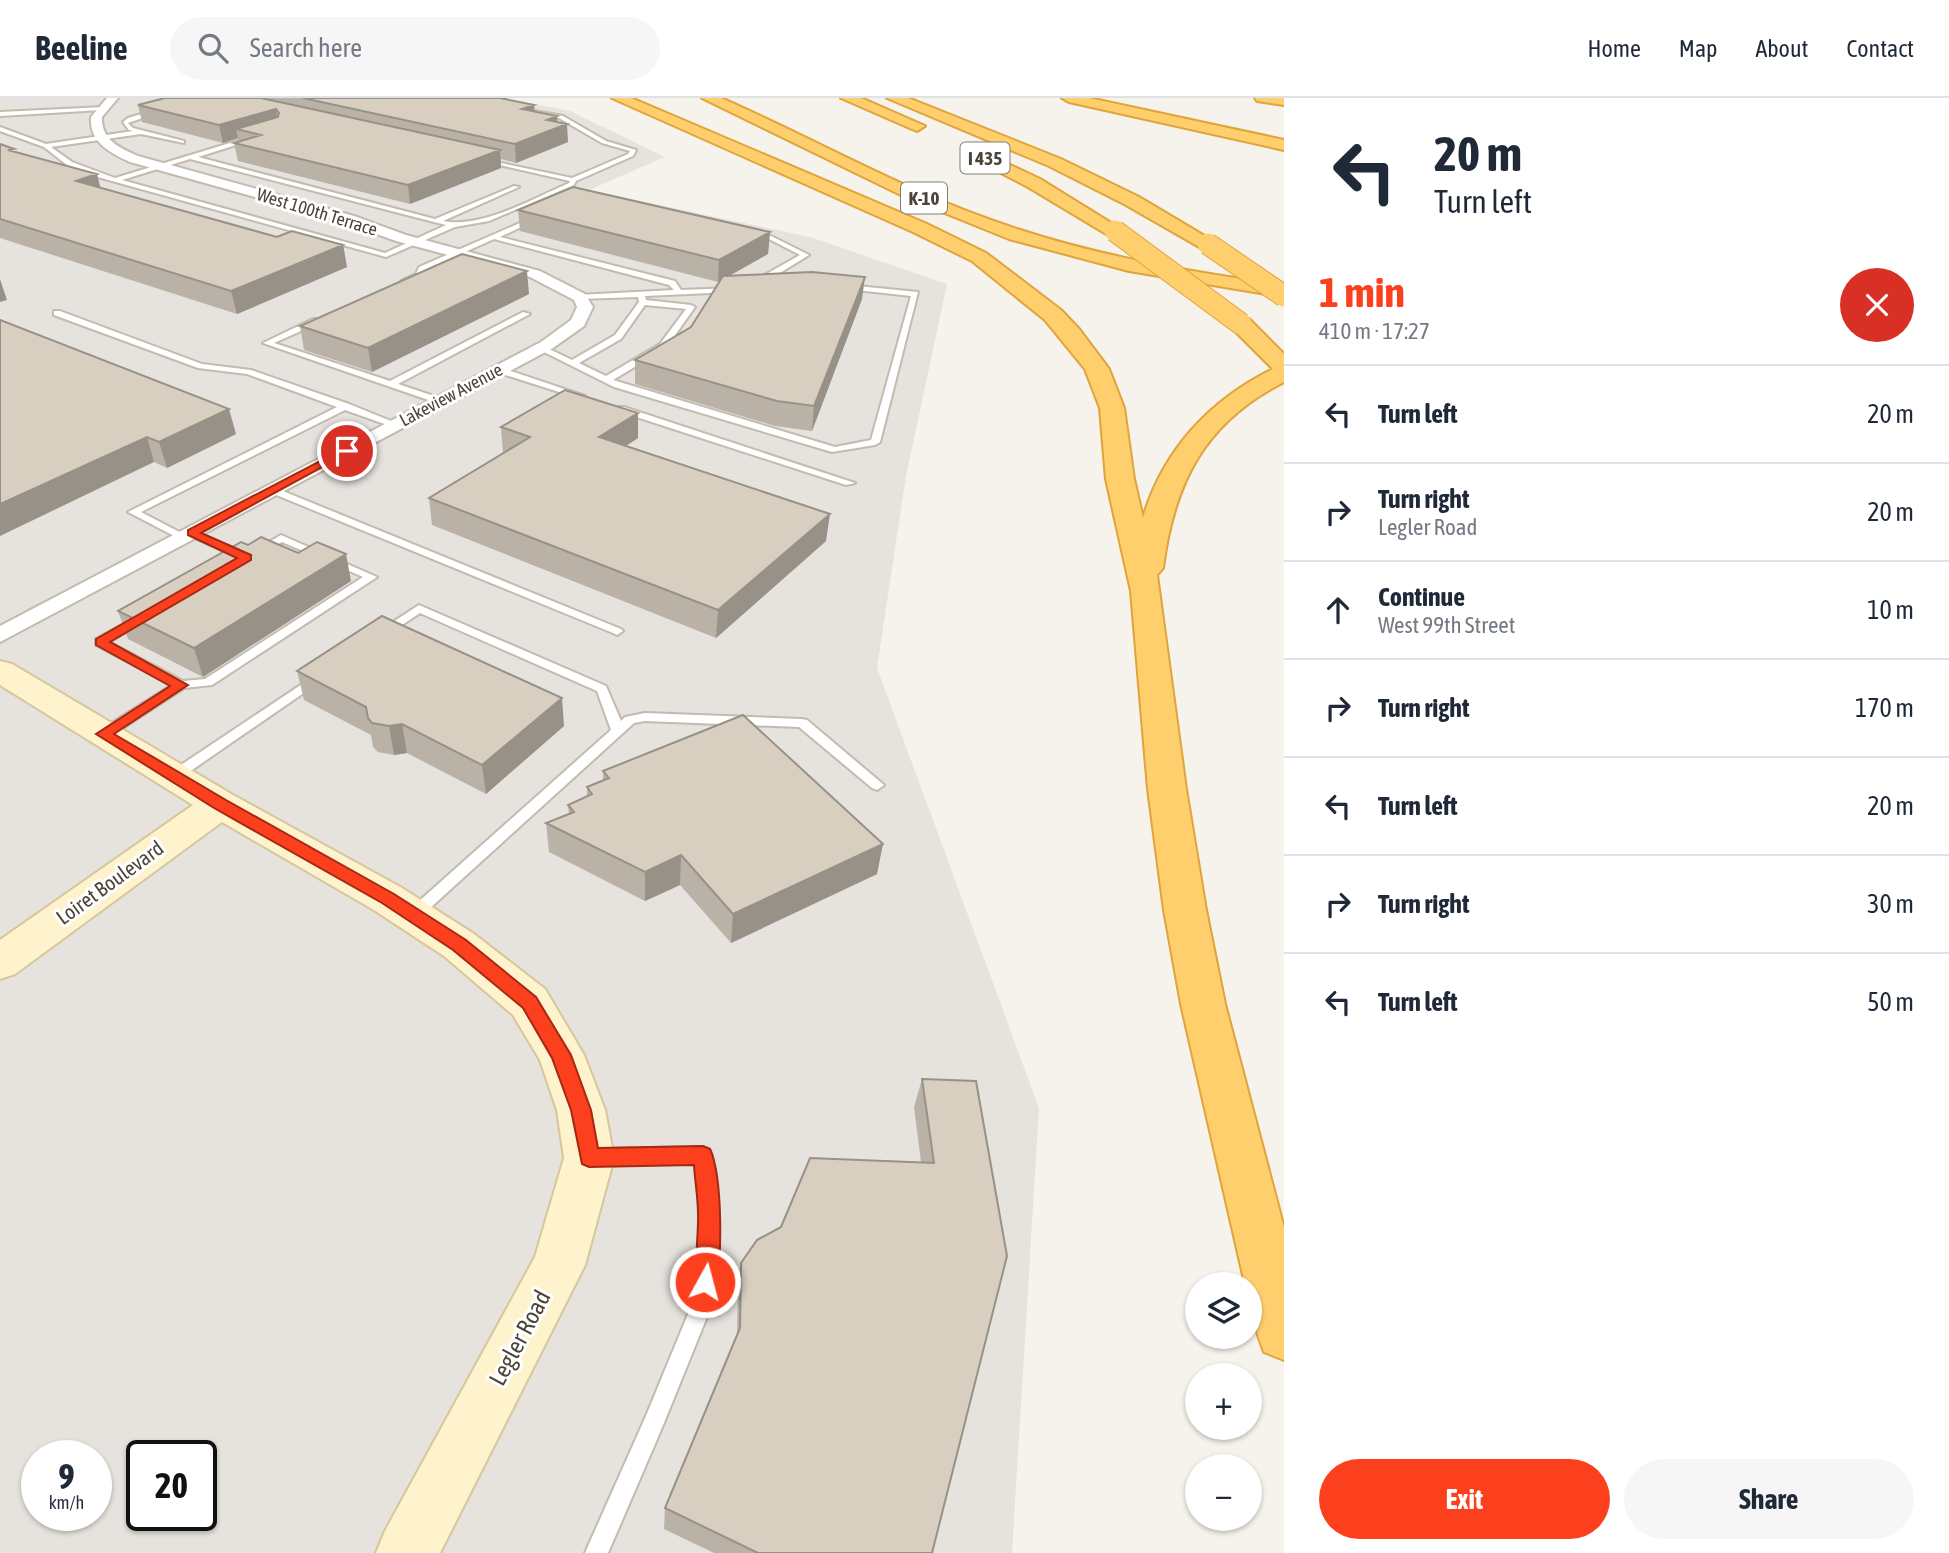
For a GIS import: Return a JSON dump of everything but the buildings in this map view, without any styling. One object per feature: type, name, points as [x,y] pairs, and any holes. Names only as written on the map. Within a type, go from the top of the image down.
[{"type":"highway","points":[[619,98],[952,243],[1011,279],[1053,315],[1086,353],[1106,390],[1115,429],[1120,479],[1146,590],[1167,789],[1203,1004],[1284,1333]]},
{"type":"highway","points":[[709,98],[805,143]]},
{"type":"highway","name":"I 435","points":[[848,98],[935,134]]},
{"type":"highway","name":"I 435","points":[[894,98],[997,136],[1077,172],[1164,217],[1284,296]]},
{"type":"highway","points":[[1069,98],[1284,145]]},
{"type":"highway","points":[[1262,98],[1284,101]]},
{"type":"highway","points":[[692,106],[805,143]]},
{"type":"highway","points":[[1241,119],[1284,135]]},
{"type":"highway","name":"K-10","points":[[805,143],[967,217],[1019,236],[1127,264],[1284,291]]},
{"type":"highway","name":"I 435","points":[[957,144],[1034,183],[1115,231],[1241,324],[1284,367]]},
{"type":"highway","points":[[1146,590],[1150,543],[1160,503],[1186,452],[1205,428],[1232,403],[1284,373]]},
{"type":"street","points":[[101,138],[95,121],[102,108],[113,98]]},
{"type":"street","name":"West 100th Terrace","points":[[101,138],[125,155],[159,167],[327,212],[416,242],[535,274],[580,297]]},
{"type":"street","name":"Lakeview Avenue","points":[[0,635],[540,348],[578,323],[584,307],[580,297]]},
{"type":"street","points":[[0,671],[460,945],[529,1002],[561,1055],[585,1134]]},
{"type":"street","name":"Loiret Boulevard","points":[[0,962],[220,804]]},
{"type":"street","name":"Legler Road","points":[[407,1553],[559,1265],[585,1134]]},
{"type":"lane","points":[[170,107],[130,119],[125,123],[126,126],[182,142]]},
{"type":"lane","points":[[1,113],[102,108]]},
{"type":"lane","points":[[479,159],[573,180],[631,155],[633,150],[604,142],[561,117],[521,109]]},
{"type":"lane","points":[[0,129],[46,146],[54,155],[76,167],[115,180],[386,255],[453,225],[488,220],[572,184],[573,180]]},
{"type":"lane","points":[[46,146],[141,132]]},
{"type":"lane","points":[[115,180],[265,135]]},
{"type":"lane","points":[[190,157],[453,225]]},
{"type":"lane","points":[[436,221],[516,187]]},
{"type":"lane","points":[[394,286],[419,275],[422,269],[541,216]]},
{"type":"lane","points":[[740,229],[767,236],[805,255],[748,289]]},
{"type":"lane","points":[[493,237],[672,283],[679,292]]},
{"type":"lane","points":[[540,348],[606,380],[835,450],[875,442],[915,294],[842,286]]},
{"type":"lane","points":[[641,298],[679,292],[775,288]]},
{"type":"lane","points":[[580,297],[641,298],[691,307],[663,346],[606,380]]},
{"type":"lane","points":[[572,364],[618,337],[641,298]]},
{"type":"lane","points":[[57,313],[201,366],[248,372],[396,425]]},
{"type":"lane","points":[[390,384],[526,314]]},
{"type":"lane","points":[[331,315],[267,343],[440,401]]},
{"type":"lane","points":[[499,370],[588,398]]},
{"type":"lane","points":[[104,734],[181,685],[208,682],[370,577],[281,538],[241,561],[133,512],[346,406]]},
{"type":"lane","points":[[615,407],[850,483]]},
{"type":"lane","points":[[273,490],[617,631]]},
{"type":"lane","points":[[375,638],[419,608],[602,689],[618,731]]},
{"type":"lane","points":[[145,616],[100,642],[181,685]]},
{"type":"lane","points":[[174,776],[331,668]]},
{"type":"lane","points":[[413,915],[630,720],[645,717],[802,723],[877,785]]},
{"type":"lane","points":[[585,1134],[703,1156],[709,1213],[709,1258],[701,1307],[659,1412],[596,1553]]},
{"type":"shaded area","points":[[0,98],[506,98],[570,111],[665,157],[589,190],[810,237],[947,284],[906,476],[877,668],[1039,1108],[1012,1553],[0,1553]]},
{"type":"route","points":[[347,451],[192,533],[246,558],[100,642],[181,685],[104,734],[220,804],[388,899],[460,945],[529,1002],[561,1055],[581,1110],[589,1158],[703,1156],[709,1213],[709,1258],[705,1282]]}]
